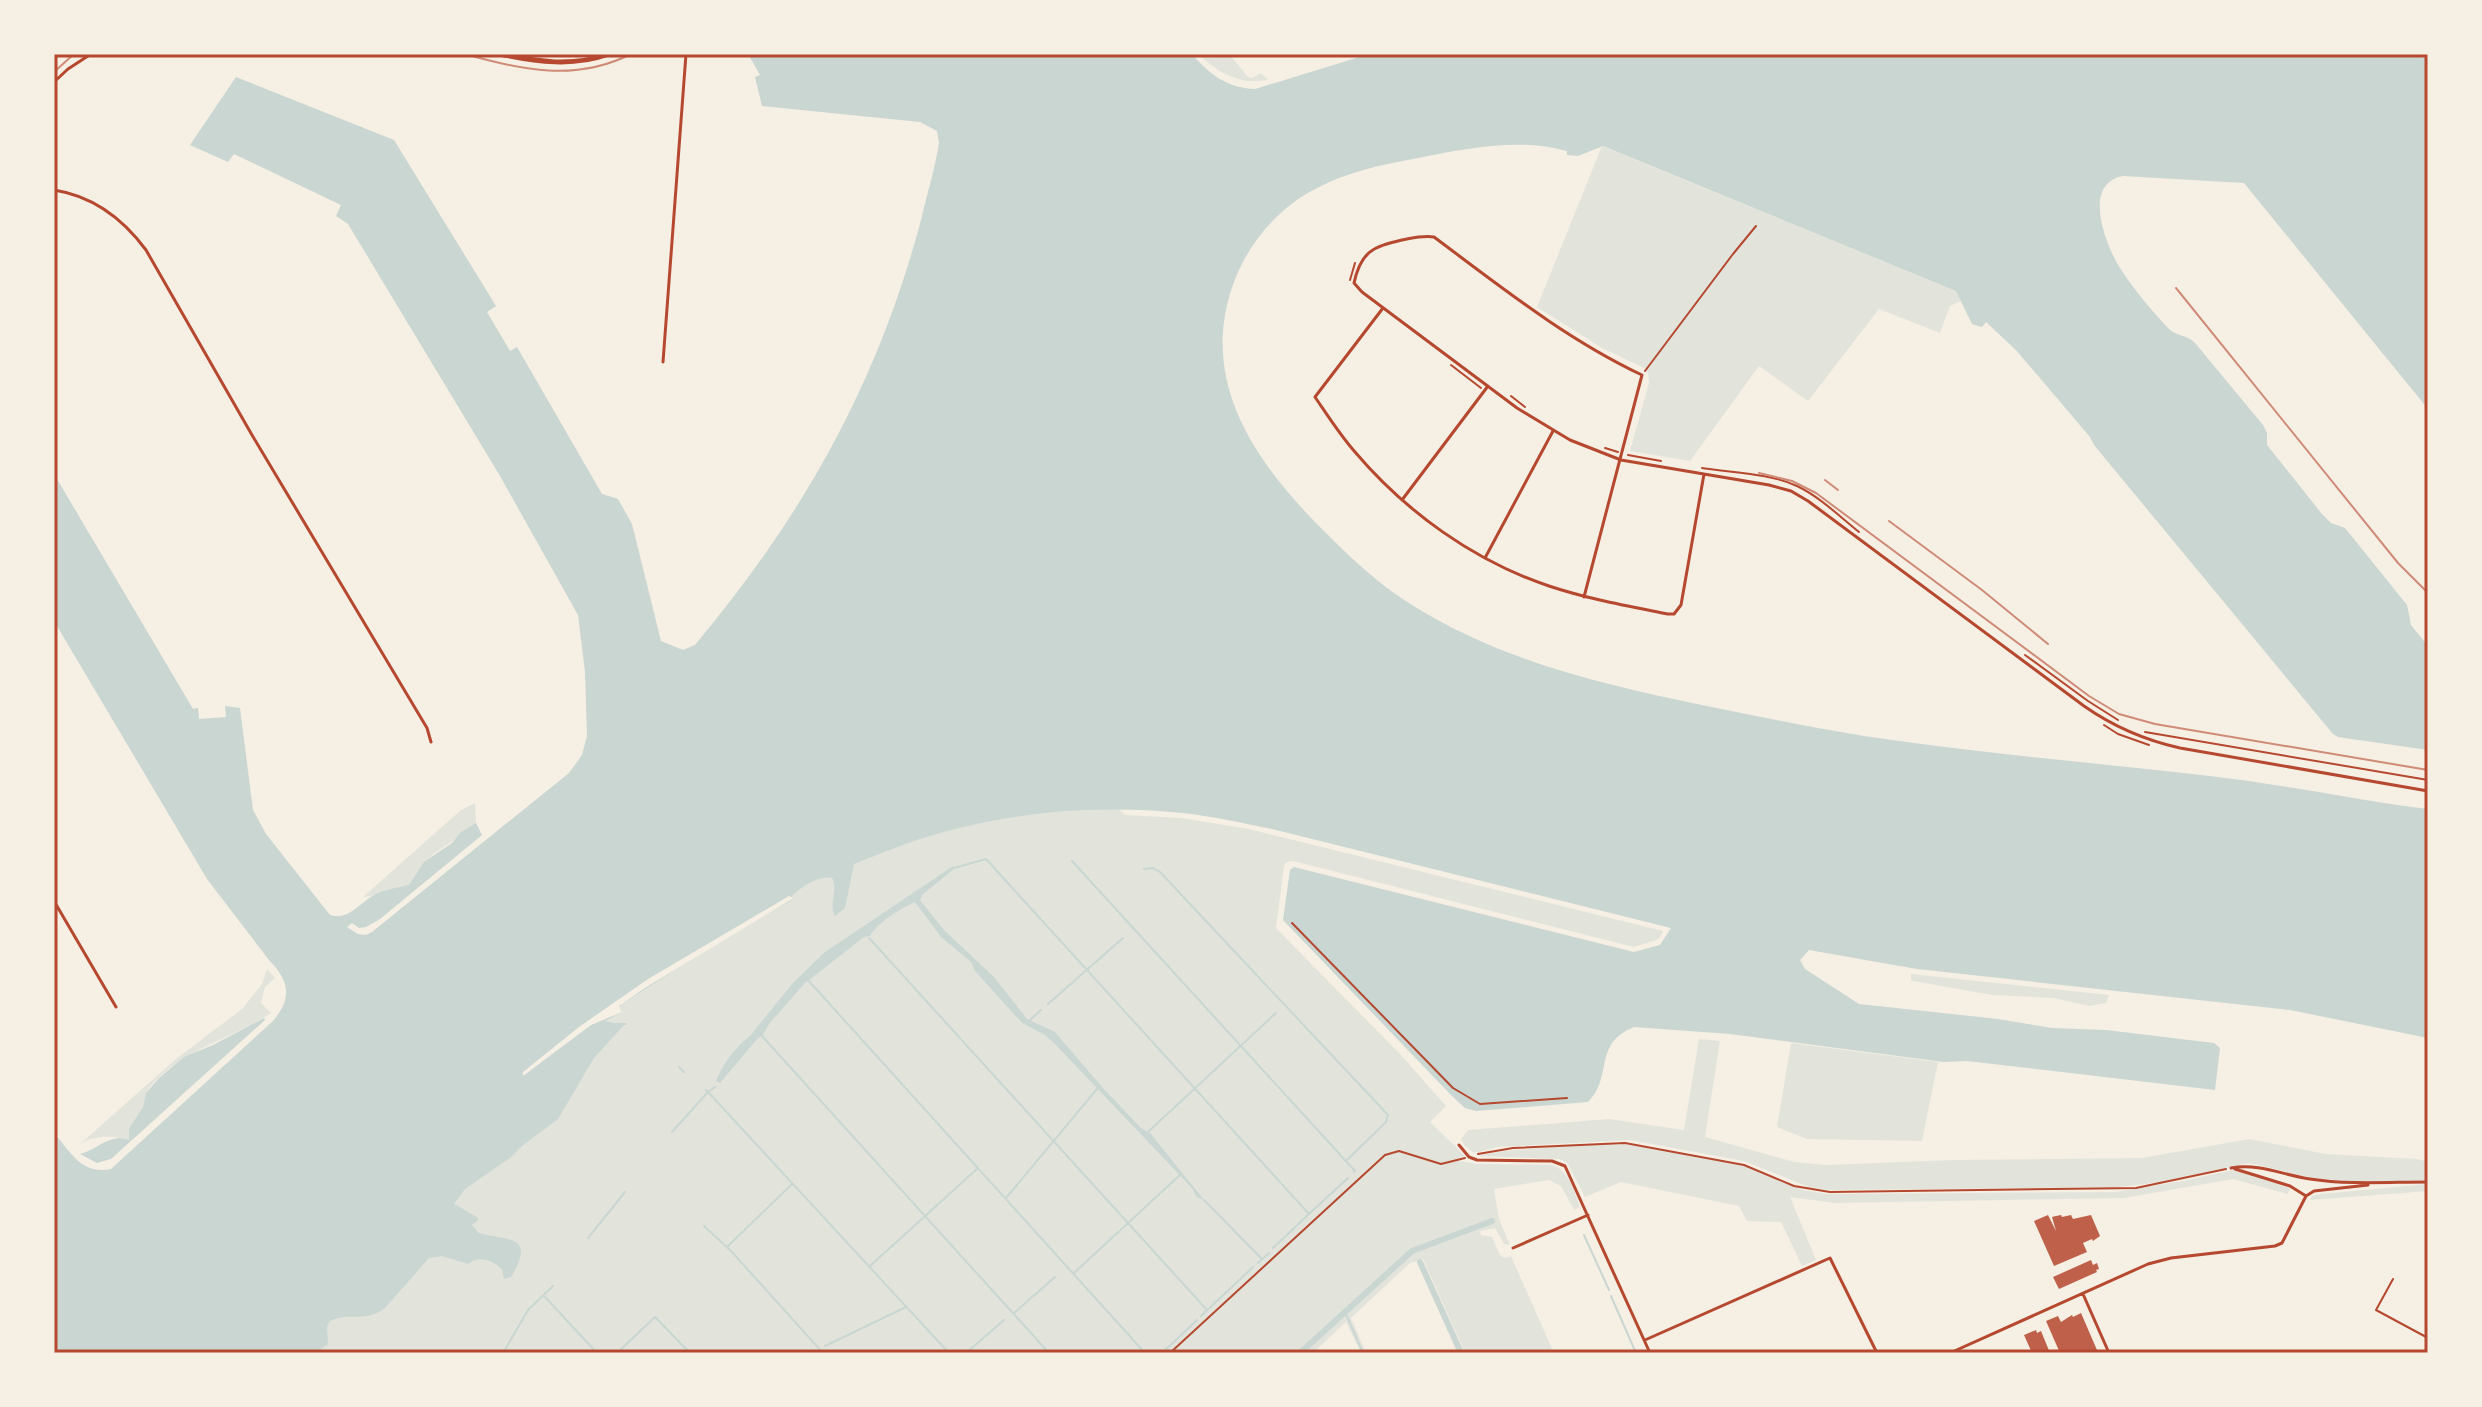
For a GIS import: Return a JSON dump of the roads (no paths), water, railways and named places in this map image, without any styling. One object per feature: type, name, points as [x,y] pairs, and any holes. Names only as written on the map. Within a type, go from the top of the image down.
[{"type":"main road","points":[[500,54],[563,63],[609,54]]},
{"type":"street","points":[[54,82],[91,54]]},
{"type":"street","points":[[663,362],[686,54]]},
{"type":"street","points":[[54,190],[72,193],[100,205],[124,224],[146,250],[427,728],[431,742]]},
{"type":"street","points":[[1584,597],[1621,460],[1623,454],[1642,375],[1552,324],[1434,237],[1424,236],[1376,246],[1358,268],[1354,283],[1486,388],[1553,431],[1621,460],[1791,491],[2084,706],[2121,729],[2171,746],[2428,791]]},
{"type":"street","points":[[1383,308],[1315,397],[1354,451],[1402,500],[1449,537],[1485,558],[1531,580],[1584,597],[1668,614],[1679,610],[1704,474]]},
{"type":"street","points":[[1402,500],[1486,388]]},
{"type":"street","points":[[1485,558],[1553,431]]},
{"type":"street","points":[[54,901],[116,1007]]},
{"type":"street","points":[[1459,1145],[1469,1157],[1477,1160],[1560,1163],[1569,1171],[1650,1353]]},
{"type":"street","points":[[2306,1196],[2290,1186],[2231,1168],[2253,1166],[2312,1180],[2428,1182]]},
{"type":"street","points":[[1950,1353],[2144,1265],[2282,1243],[2306,1196],[2314,1191],[2376,1183]]},
{"type":"street","points":[[1513,1248],[1588,1215]]},
{"type":"street","points":[[1644,1340],[1830,1258],[1877,1353]]},
{"type":"street","points":[[2083,1294],[2109,1353]]},
{"type":"lane","points":[[2393,1279],[2376,1310],[2428,1338]]},
{"type":"waterway","points":[[954,868],[986,859],[1309,1214],[1273,1248]]},
{"type":"waterway","points":[[1072,861],[1354,1172]]},
{"type":"waterway","points":[[1144,869],[1153,868],[1160,872],[1388,1115],[1386,1122],[1346,1161]]},
{"type":"waterway","points":[[869,938],[1207,1310]]},
{"type":"waterway","points":[[1048,1004],[1123,938]]},
{"type":"waterway","points":[[808,980],[1145,1353]]},
{"type":"waterway","points":[[1028,1022],[1041,1010]]},
{"type":"waterway","points":[[1149,1131],[1276,1013]]},
{"type":"waterway","points":[[616,1024],[626,1024]]},
{"type":"waterway","points":[[762,1036],[1049,1353]]},
{"type":"waterway","points":[[679,1067],[684,1072]]},
{"type":"waterway","points":[[706,1090],[708,1092],[715,1087]]},
{"type":"waterway","points":[[1006,1198],[1097,1089]]},
{"type":"waterway","points":[[672,1132],[708,1092],[949,1353]]},
{"type":"waterway","points":[[870,1266],[978,1168]]},
{"type":"waterway","points":[[1074,1273],[1181,1174]]},
{"type":"waterway","points":[[1310,1213],[1348,1178]]},
{"type":"waterway","points":[[728,1246],[792,1184]]},
{"type":"waterway","points":[[588,1238],[625,1192]]},
{"type":"waterway","points":[[1204,1200],[1262,1259]]},
{"type":"waterway","points":[[1300,1353],[1412,1251],[1492,1221]]},
{"type":"waterway","points":[[704,1226],[731,1251],[823,1353]]},
{"type":"waterway","points":[[1584,1235],[1609,1290]]},
{"type":"waterway","points":[[1258,1263],[1269,1253]]},
{"type":"waterway","points":[[1420,1262],[1461,1353]]},
{"type":"waterway","points":[[1201,1316],[1253,1267]]},
{"type":"waterway","points":[[1014,1313],[1055,1277]]},
{"type":"waterway","points":[[503,1353],[528,1310],[553,1286]]},
{"type":"waterway","points":[[1611,1296],[1636,1353]]},
{"type":"waterway","points":[[545,1297],[597,1353]]},
{"type":"waterway","points":[[825,1346],[906,1307]]},
{"type":"waterway","points":[[1345,1312],[1363,1353]]},
{"type":"waterway","points":[[617,1353],[655,1317],[690,1353]]},
{"type":"waterway","points":[[966,1353],[1004,1320]]},
{"type":"waterway","points":[[1162,1353],[1197,1320]]},
{"type":"railway","points":[[54,72],[74,54]]},
{"type":"railway","points":[[465,54],[507,65],[569,71],[610,63],[631,54]]},
{"type":"railway","points":[[2176,288],[2398,563],[2428,593]]},
{"type":"railway","points":[[1759,473],[1792,481],[1816,493],[2089,696],[2119,714],[2155,724],[2428,770]]},
{"type":"railway","points":[[1825,480],[1838,490]]},
{"type":"railway","points":[[1889,521],[2048,644]]}]
